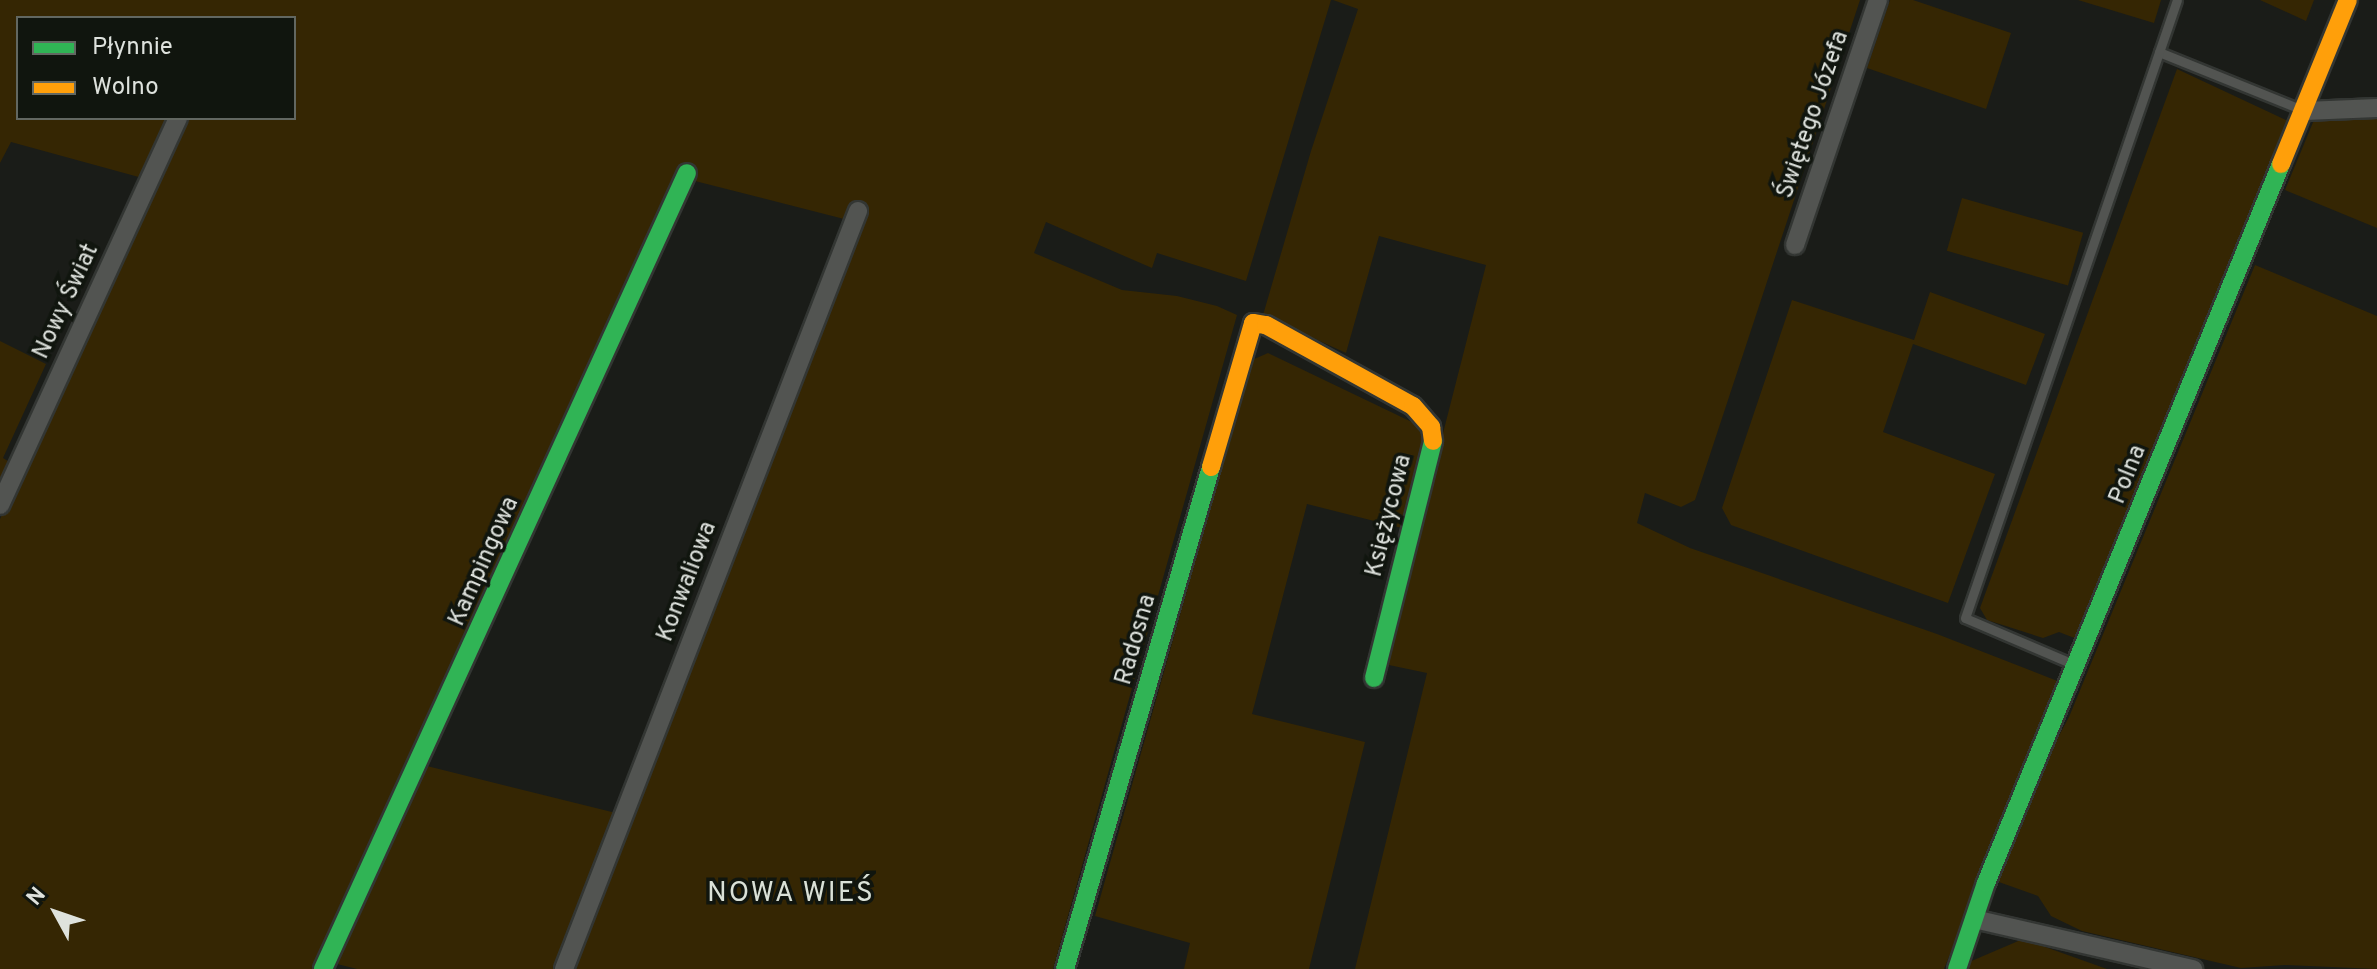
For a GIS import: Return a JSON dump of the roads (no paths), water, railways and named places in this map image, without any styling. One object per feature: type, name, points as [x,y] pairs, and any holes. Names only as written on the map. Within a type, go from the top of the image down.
[{"type":"street","name":"Świętego Józefa","points":[[1795,245],[1878,0]]},
{"type":"street","name":"Polna","points":[[1957,969],[2076,665],[2348,0]]},
{"type":"street","points":[[2305,111],[2377,108]]},
{"type":"street","name":"Nowy Świat","points":[[0,505],[177,120]]},
{"type":"street","name":"Kampingowa","points":[[323,969],[687,173]]},
{"type":"street","name":"Konwaliowa","points":[[564,969],[858,211]]},
{"type":"street","name":"Księżycowa","points":[[1253,323],[1266,325],[1413,406],[1431,427],[1433,443],[1374,678]]},
{"type":"street","name":"Radosna","points":[[1065,969],[1253,323]]},
{"type":"street","points":[[1974,919],[2193,969]]},
{"type":"lane","points":[[2076,665],[1965,618],[2177,0]]},
{"type":"lane","points":[[2159,52],[2305,111]]},
{"type":"district","name":"NOWA WIEŚ","points":[[791,894]]}]
